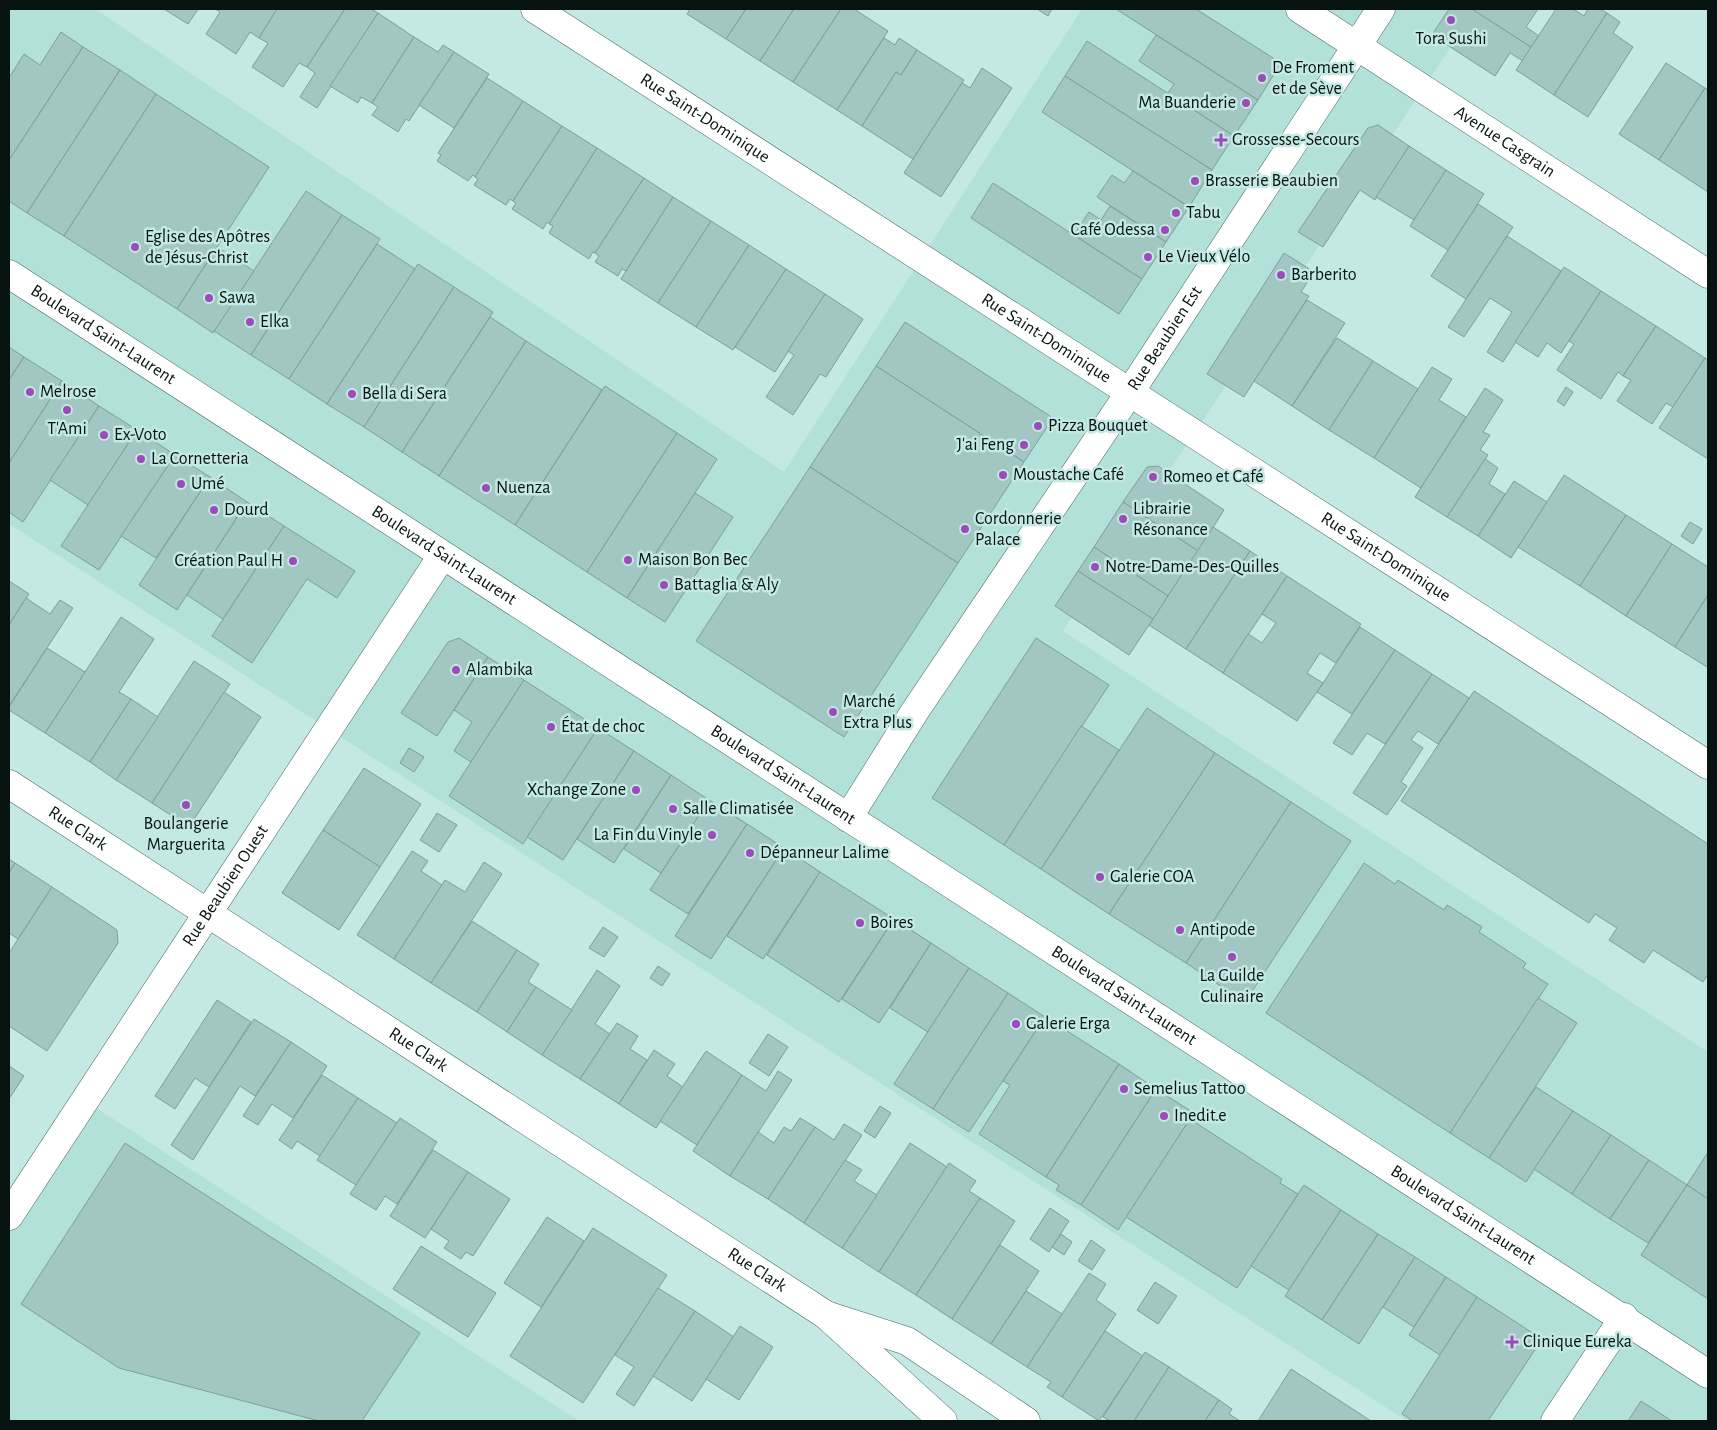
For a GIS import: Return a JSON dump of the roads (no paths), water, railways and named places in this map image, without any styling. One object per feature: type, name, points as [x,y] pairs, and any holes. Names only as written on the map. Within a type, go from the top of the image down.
[{"type":"street","name":"Rue Saint-Dominique","points":[[535,9],[1708,765]]},
{"type":"street","name":"Avenue Casgrain","points":[[1300,9],[1708,274]]},
{"type":"street","name":"Rue Beaubien Est","points":[[848,818],[916,711],[1130,392],[1381,9]]},
{"type":"street","name":"Boulevard Saint-Laurent","points":[[9,274],[442,556],[1624,1317],[1708,1374]]},
{"type":"street","name":"Rue Beaubien Ouest","points":[[9,1216],[442,556]]},
{"type":"street","name":"Rue Clark","points":[[9,784],[826,1315],[943,1421]]},
{"type":"street","name":"Rue Clark","points":[[826,1315],[907,1341],[1026,1421]]},
{"type":"street","points":[[1555,1421],[1624,1317]]},
{"type":"place","name":"Tora Sushi","points":[[1451,20]]},
{"type":"place","name":"De Froment et de Sève","points":[[1262,78]]},
{"type":"place","name":"Ma Buanderie","points":[[1246,103]]},
{"type":"place","name":"Grossesse-Secours","points":[[1221,140]]},
{"type":"place","name":"Brasserie Beaubien","points":[[1195,181]]},
{"type":"place","name":"Tabu","points":[[1176,213]]},
{"type":"place","name":"Café Odessa","points":[[1165,230]]},
{"type":"place","name":"Eglise des Apôtres de Jésus-Christ","points":[[135,247]]},
{"type":"place","name":"Le Vieux Vélo","points":[[1148,257]]},
{"type":"place","name":"Barberito","points":[[1281,275]]},
{"type":"place","name":"Sawa","points":[[209,298]]},
{"type":"place","name":"Elka","points":[[250,322]]},
{"type":"place","name":"Melrose","points":[[30,392]]},
{"type":"place","name":"Bella di Sera","points":[[352,394]]},
{"type":"place","name":"T'Ami","points":[[67,410]]},
{"type":"place","name":"Pizza Bouquet","points":[[1038,426]]},
{"type":"place","name":"Ex-Voto","points":[[104,435]]},
{"type":"place","name":"J'ai Feng","points":[[1024,445]]},
{"type":"place","name":"La Cornetteria","points":[[141,459]]},
{"type":"place","name":"Moustache Café","points":[[1003,475]]},
{"type":"place","name":"Romeo et Café","points":[[1153,477]]},
{"type":"place","name":"Umé","points":[[181,484]]},
{"type":"place","name":"Nuenza","points":[[486,488]]},
{"type":"place","name":"Dourd","points":[[214,510]]},
{"type":"place","name":"Librairie Résonance","points":[[1123,519]]},
{"type":"place","name":"Cordonnerie Palace","points":[[965,529]]},
{"type":"place","name":"Maison Bon Bec","points":[[628,560]]},
{"type":"place","name":"Création Paul H","points":[[293,561]]},
{"type":"place","name":"Notre-Dame-Des-Quilles","points":[[1095,567]]},
{"type":"place","name":"Battaglia & Aly","points":[[664,585]]},
{"type":"place","name":"Alambika","points":[[456,670]]},
{"type":"place","name":"Marché Extra Plus","points":[[833,712]]},
{"type":"place","name":"État de choc","points":[[551,727]]},
{"type":"place","name":"Xchange Zone","points":[[636,790]]},
{"type":"place","name":"Boulangerie Marguerita","points":[[186,805]]},
{"type":"place","name":"Salle Climatisée","points":[[673,809]]},
{"type":"place","name":"La Fin du Vinyle","points":[[712,835]]},
{"type":"place","name":"Dépanneur Lalime","points":[[750,853]]},
{"type":"place","name":"Galerie COA","points":[[1100,877]]},
{"type":"place","name":"Boires","points":[[860,923]]},
{"type":"place","name":"Antipode","points":[[1180,930]]},
{"type":"place","name":"La Guilde Culinaire","points":[[1232,957]]},
{"type":"place","name":"Galerie Erga","points":[[1016,1024]]},
{"type":"place","name":"Semelius Tattoo","points":[[1124,1089]]},
{"type":"place","name":"Inedit.e","points":[[1164,1116]]},
{"type":"place","name":"Clinique Eureka","points":[[1512,1342]]}]
